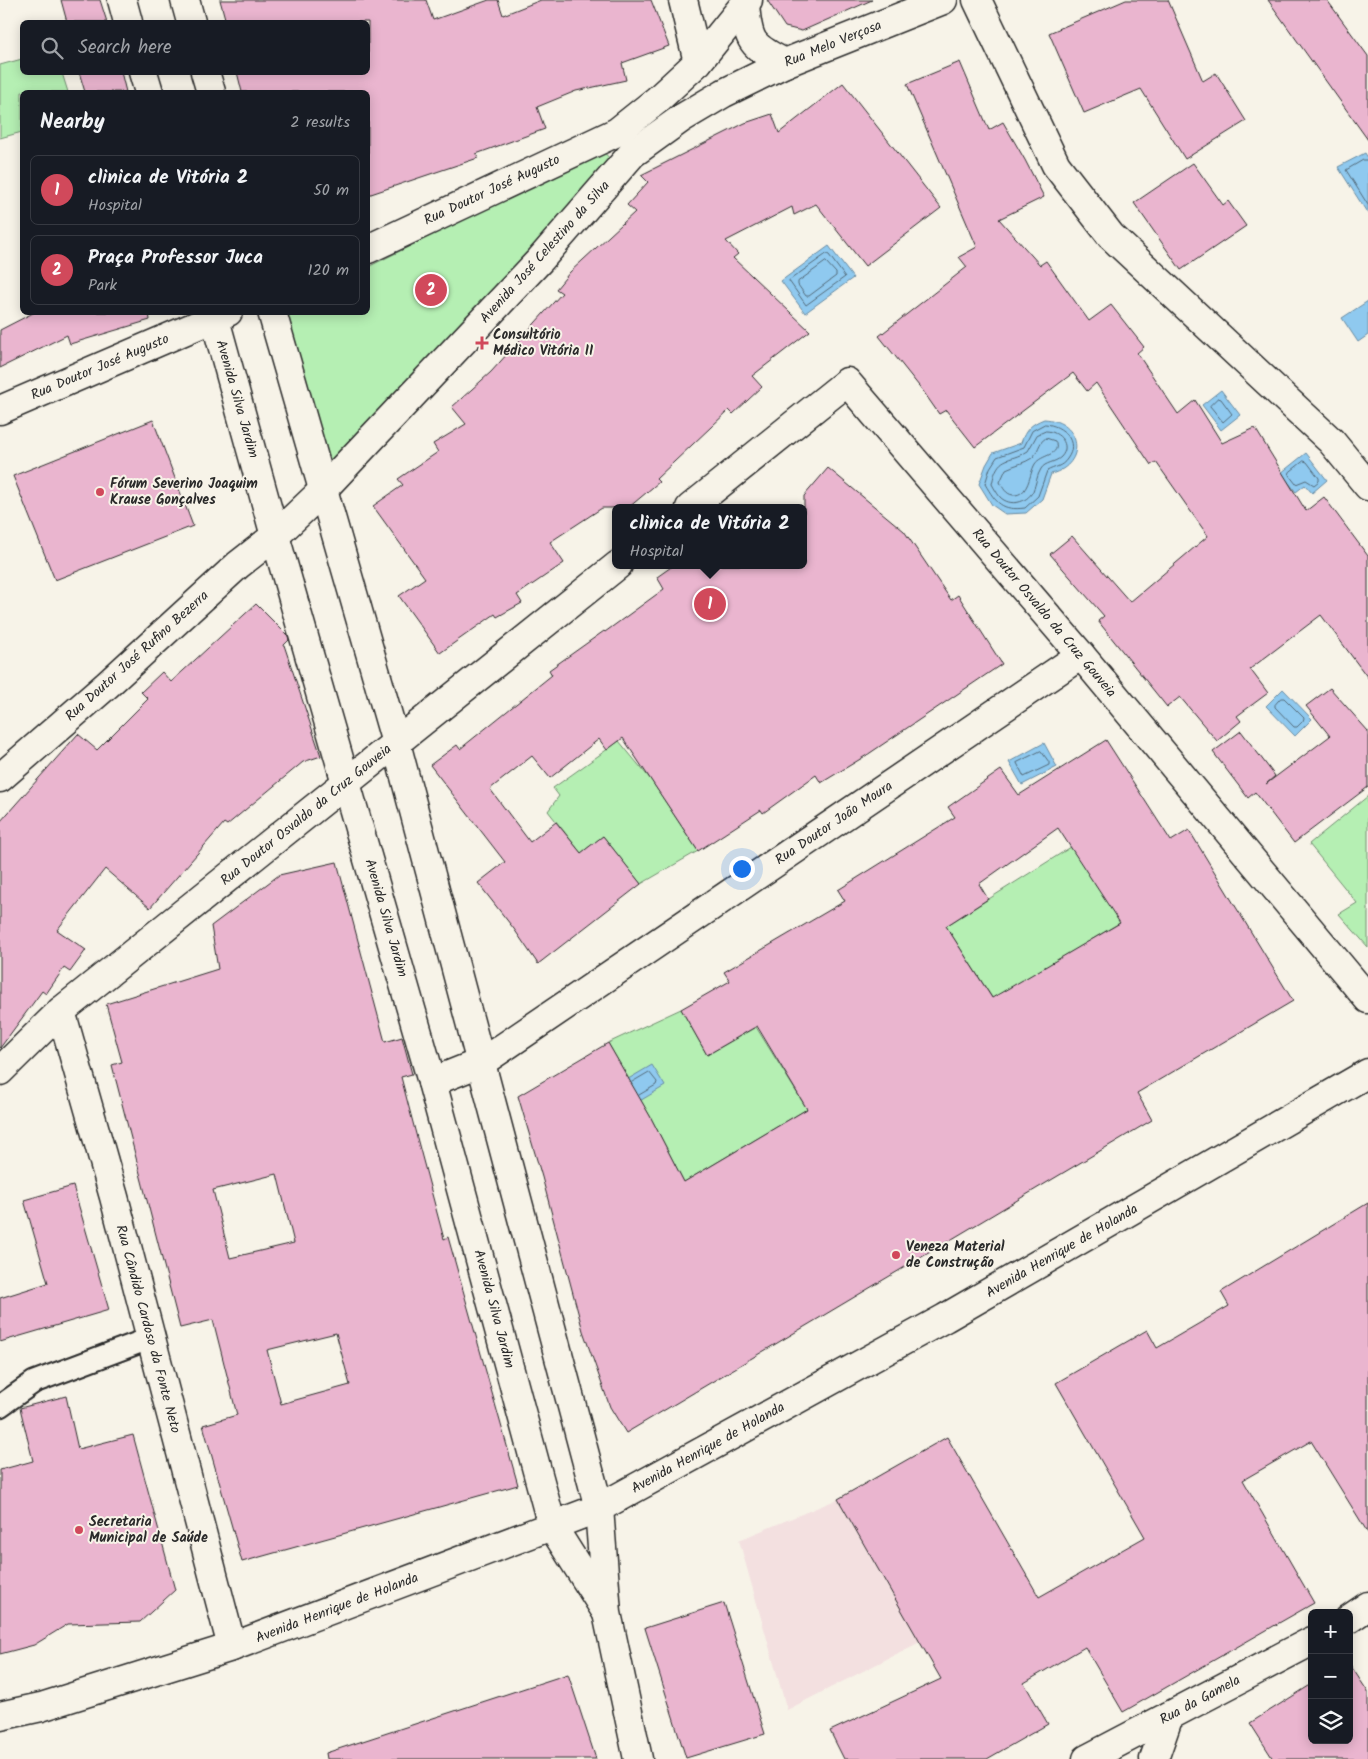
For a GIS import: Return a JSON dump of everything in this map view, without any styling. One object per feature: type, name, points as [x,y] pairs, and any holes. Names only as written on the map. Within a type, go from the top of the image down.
[{"type":"main road","points":[[122,0],[127,20]]},
{"type":"main road","points":[[185,0],[190,20]]},
{"type":"main road","points":[[683,0],[698,62]]},
{"type":"main road","name":"Rua Melo Verçosa","points":[[724,94],[785,63],[943,0]]},
{"type":"main road","points":[[977,0],[1056,165],[1111,236],[1331,441],[1368,486]]},
{"type":"main road","points":[[625,143],[657,100],[698,62],[747,2]]},
{"type":"main road","points":[[747,2],[747,30],[756,45],[764,52],[785,63]]},
{"type":"main road","points":[[144,75],[148,90]]},
{"type":"main road","points":[[206,75],[210,90]]},
{"type":"main road","name":"Avenida José Celestino da Silva","points":[[275,536],[324,490],[540,260],[625,143],[682,118],[724,94]]},
{"type":"main road","name":"Rua Doutor José Augusto","points":[[370,248],[625,143]]},
{"type":"main road","name":"Rua Doutor José Augusto","points":[[0,410],[217,315]]},
{"type":"main road","name":"Avenida Silva Jardim","points":[[219,315],[275,536],[432,1082],[552,1526],[607,1613]]},
{"type":"main road","points":[[273,315],[396,743],[599,1508],[607,1613],[638,1759]]},
{"type":"main road","name":"Rua Doutor Osvaldo da Cruz Gouveia","points":[[695,504],[847,382],[1081,655],[1368,999]]},
{"type":"main road","name":"Rua Doutor José Rufino Bezerra","points":[[0,778],[107,685],[238,565],[275,536]]},
{"type":"main road","name":"Rua Doutor Osvaldo da Cruz Gouveia","points":[[0,1071],[61,1011],[613,569]]},
{"type":"main road","name":"Rua Doutor João Moura","points":[[432,1082],[482,1062],[1081,655]]},
{"type":"main road","name":"Rua Cândido Cardoso da Fonte Neto","points":[[61,1011],[114,1197],[232,1647]]},
{"type":"main road","name":"Avenida Henrique de Holanda","points":[[0,1716],[41,1706],[232,1647],[599,1508],[945,1318],[1368,1073]]},
{"type":"main road","points":[[1353,1616],[1368,1606]]},
{"type":"main road","name":"Rua da Gamela","points":[[1087,1759],[1308,1643]]},
{"type":"main road","points":[[1154,1759],[1169,1716]]},
{"type":"lane","points":[[0,1406],[34,1382],[151,1338]]},
{"type":"shaded area","points":[[838,1499],[920,1642],[787,1710],[739,1540]]},
{"type":"green space","points":[[20,60],[20,75],[63,75],[67,90],[20,90],[20,133],[0,138],[0,65]]},
{"type":"green space","points":[[602,150],[611,160],[532,251],[327,468],[280,315],[370,315],[370,266]]},
{"type":"green space","points":[[619,741],[651,780],[698,851],[641,884],[603,836],[581,853],[548,811],[559,796],[553,788]]},
{"type":"green space","points":[[1368,796],[1368,947],[1339,914],[1357,903],[1309,844]]},
{"type":"green space","points":[[1071,847],[1121,922],[993,999],[946,926]]},
{"type":"green space","points":[[681,1009],[707,1055],[756,1027],[807,1109],[684,1182],[650,1116],[608,1043]]},
{"type":"water","points":[[1365,153],[1368,158],[1368,214],[1338,167]]},
{"type":"water","points":[[829,246],[853,278],[805,313],[781,281]]},
{"type":"water","points":[[1368,301],[1368,335],[1358,342],[1342,318]]},
{"type":"water","points":[[1221,390],[1240,415],[1221,430],[1202,405]]},
{"type":"water","points":[[1044,419],[1057,422],[1066,427],[1073,435],[1076,443],[1075,453],[1071,461],[1063,469],[1051,474],[1042,499],[1026,513],[1005,514],[992,505],[979,484],[986,465],[993,453],[1021,443],[1024,434],[1029,428]]},
{"type":"water","points":[[1306,453],[1327,480],[1312,493],[1305,485],[1296,492],[1281,473]]},
{"type":"water","points":[[1283,689],[1312,719],[1295,736],[1266,706]]},
{"type":"water","points":[[1044,743],[1057,767],[1022,785],[1009,762]]},
{"type":"water","points":[[652,1065],[665,1086],[626,1109],[613,1088]]},
{"type":"building","points":[[61,0],[100,0],[106,20],[66,20]]},
{"type":"building","points":[[220,0],[426,0],[433,20],[489,0],[498,0],[503,15],[541,0],[651,0],[669,46],[622,63],[626,80],[576,91],[537,107],[545,129],[476,154],[478,158],[370,194],[370,90],[242,90],[238,75],[370,75],[370,20],[225,20]]},
{"type":"building","points":[[767,0],[872,0],[802,31],[785,27]]},
{"type":"building","points":[[1126,0],[1168,0],[1203,81],[1216,73],[1246,121],[1185,159],[1141,89],[1084,113],[1049,33]]},
{"type":"building","points":[[1268,0],[1327,0],[1368,56],[1368,140]]},
{"type":"building","points":[[960,62],[989,130],[1003,122],[1044,197],[999,219],[1040,265],[1046,261],[1089,321],[1111,305],[1144,347],[1137,353],[1178,414],[1195,400],[1222,443],[1255,428],[1306,511],[1324,497],[1368,556],[1368,678],[1321,615],[1250,669],[1268,693],[1237,716],[1241,721],[1217,741],[1180,697],[1167,707],[1098,621],[1104,616],[1050,554],[1072,536],[1130,602],[1208,536],[1156,462],[1151,465],[1096,383],[1087,391],[1073,373],[975,447],[946,410],[939,414],[879,336],[967,267],[959,257],[977,247],[907,84]]},
{"type":"building","points":[[80,75],[122,75],[126,90],[84,90]]},
{"type":"building","points":[[843,83],[941,208],[865,266],[816,204],[794,215],[792,207],[726,241],[738,254],[733,258],[810,331],[752,376],[762,387],[733,414],[729,410],[656,479],[659,482],[633,504],[612,504],[612,508],[602,508],[550,542],[564,563],[517,595],[522,603],[497,617],[495,614],[440,653],[399,596],[425,578],[373,506],[403,485],[398,479],[438,452],[433,444],[466,424],[452,407],[491,372],[562,293],[556,289],[570,272],[635,212],[627,205],[648,182],[641,175],[745,123],[772,114],[779,133]]},
{"type":"building","points":[[1193,163],[1223,205],[1228,201],[1246,226],[1181,270],[1134,203]]},
{"type":"building","points":[[29,315],[149,315],[150,320],[70,344],[67,335],[0,368],[0,330]]},
{"type":"building","name":"Fórum Severino Joaquim Krause Gonçalves","points":[[153,420],[193,526],[55,580],[13,476]]},
{"type":"building","points":[[828,468],[904,531],[951,600],[958,595],[1002,664],[867,755],[821,783],[816,775],[763,813],[761,810],[698,851],[623,738],[607,750],[599,739],[550,778],[532,756],[490,789],[530,842],[556,822],[581,853],[603,836],[641,884],[538,964],[514,929],[478,883],[505,862],[430,765],[457,745],[460,749],[552,675],[549,670],[664,589],[657,577],[668,569],[807,569],[807,504],[804,504],[804,496]]},
{"type":"building","points":[[256,604],[288,636],[289,640],[284,645],[321,756],[303,762],[227,825],[224,823],[150,908],[105,869],[57,930],[86,950],[70,972],[64,968],[46,994],[42,991],[0,1048],[0,822],[78,734],[97,750],[148,699],[141,692],[162,672],[171,682]]},
{"type":"building","points":[[1330,688],[1368,731],[1368,787],[1294,843],[1255,792],[1248,798],[1213,752],[1241,731],[1275,776],[1266,784],[1330,736],[1306,706]]},
{"type":"building","points":[[1106,740],[1171,841],[1189,830],[1293,1001],[1137,1093],[1152,1120],[626,1433],[610,1407],[583,1331],[542,1177],[518,1096],[608,1043],[650,1116],[684,1182],[807,1109],[757,1026],[707,1055],[681,1009],[730,981],[724,972],[845,901],[838,890],[955,817],[948,807],[1001,770],[1019,795]],"holes":[[[1058,828],[1120,923],[992,998],[946,926],[988,899],[979,884]]]},
{"type":"building","points":[[337,862],[385,1042],[402,1037],[412,1074],[401,1077],[444,1239],[448,1237],[518,1485],[242,1562],[203,1425],[237,1415],[213,1320],[180,1328],[112,1065],[122,1062],[106,1004],[218,969],[211,926],[279,875]],"holes":[[[277,1174],[294,1243],[230,1258],[213,1190]],[[336,1333],[350,1385],[281,1404],[267,1350]]]},
{"type":"building","points":[[73,1186],[109,1310],[0,1342],[0,1298],[48,1283],[24,1200]]},
{"type":"building","points":[[1368,1203],[1368,1533],[1311,1441],[1243,1480],[1314,1603],[1123,1712],[1085,1647],[1024,1683],[1048,1724],[987,1759],[844,1759],[830,1731],[941,1679],[838,1499],[947,1437],[1039,1597],[1145,1537],[1056,1383],[1147,1330],[1157,1348],[1229,1306],[1221,1292]]},
{"type":"building","name":"Secretaria Municipal de Saúde","points":[[66,1396],[78,1449],[133,1435],[175,1590],[140,1622],[68,1624],[34,1645],[0,1654],[0,1470],[33,1461],[20,1408]]},
{"type":"building","points":[[724,1603],[765,1734],[686,1758],[645,1628]]},
{"type":"building","points":[[1353,1669],[1368,1692],[1368,1759],[1273,1759],[1250,1723],[1308,1687],[1308,1744],[1353,1744]]},
{"type":"building","points":[[568,1674],[596,1759],[327,1759],[326,1753]]},
{"type":"place","name":"Praça Professor Juca","points":[[431,290]]},
{"type":"place","name":"Consultório Médico Vitória II","points":[[482,343]]},
{"type":"place","name":"Fórum Severino Joaquim Krause Gonçalves","points":[[100,492]]},
{"type":"place","name":"clinica de Vitória 2","points":[[710,604]]},
{"type":"place","name":"Veneza Material de Construção","points":[[896,1255]]},
{"type":"place","name":"Secretaria Municipal de Saúde","points":[[79,1530]]}]
